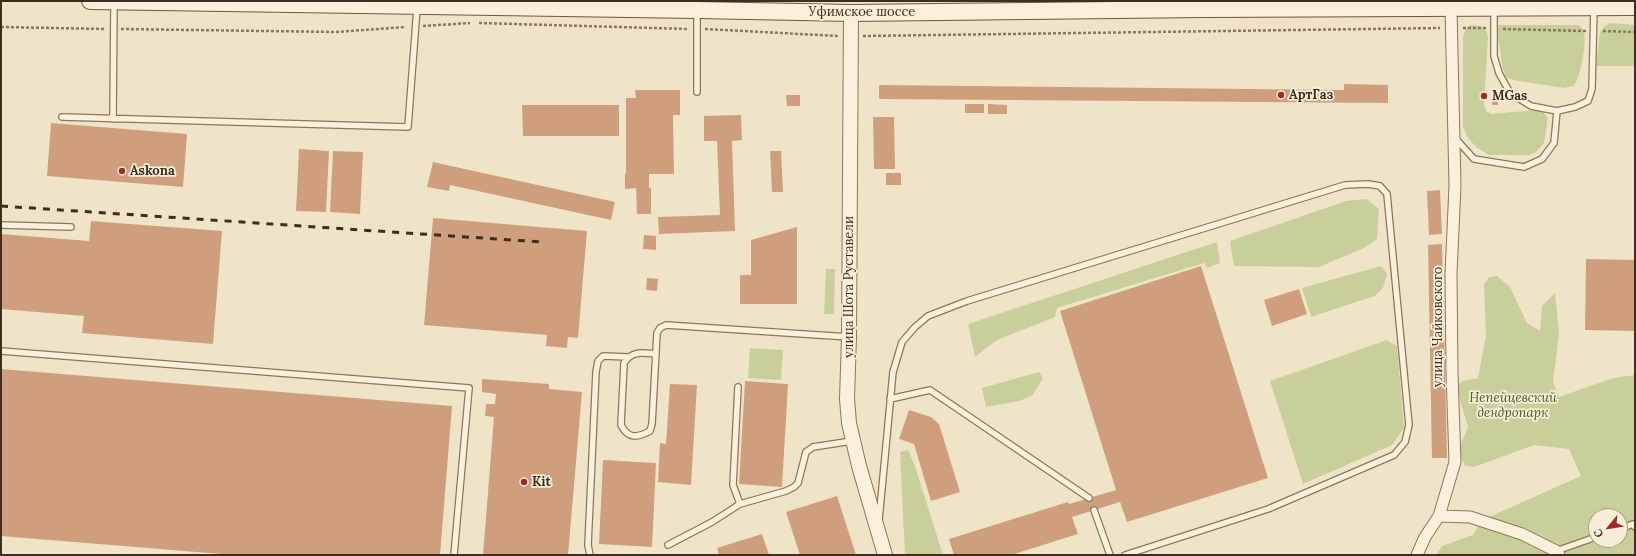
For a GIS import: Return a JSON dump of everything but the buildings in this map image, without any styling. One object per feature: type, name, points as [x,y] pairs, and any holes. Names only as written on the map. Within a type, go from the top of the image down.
[{"type":"main road","name":"Уфимское шоссе","points":[[90,1],[851,13],[1204,5],[1451,8],[1635,7]]},
{"type":"street","name":"улица Чайковского","points":[[1417,555],[1424,537],[1439,516],[1455,462],[1451,274],[1455,186],[1451,8]]},
{"type":"street","name":"улица Шота Руставели","points":[[851,13],[849,337],[847,399],[858,466],[885,555]]},
{"type":"street","points":[[1439,516],[1470,517],[1522,534],[1557,553]]},
{"type":"lane","points":[[113,118],[114,1]]},
{"type":"lane","points":[[62,117],[408,127],[418,6]]},
{"type":"lane","points":[[1494,8],[1494,56],[1499,72],[1510,93],[1531,106],[1557,111],[1575,107],[1588,101],[1592,89],[1594,8]]},
{"type":"lane","points":[[696,92],[698,10]]},
{"type":"lane","points":[[1453,136],[1474,159],[1524,167],[1542,159],[1554,143],[1557,111]]},
{"type":"lane","points":[[878,532],[893,372],[902,342],[915,327],[928,316],[967,301],[1345,185],[1368,184],[1380,186],[1387,194],[1409,425],[1405,442],[1394,455],[1268,509],[1124,555]]},
{"type":"lane","points":[[1,224],[71,227]]},
{"type":"lane","points":[[656,354],[636,352],[628,357],[624,363],[621,425],[625,433],[632,436],[641,436],[650,431],[652,424],[656,354],[657,333],[660,328],[666,325],[849,337]]},
{"type":"lane","points":[[1,351],[469,388],[454,555]]},
{"type":"lane","points":[[590,555],[588,545],[596,372],[598,361],[603,356],[628,357]]},
{"type":"lane","points":[[738,387],[733,485],[740,504]]},
{"type":"lane","points":[[890,399],[930,390],[1089,498]]},
{"type":"lane","points":[[668,545],[712,522],[740,504],[786,491],[794,487],[798,483],[806,452],[813,447],[853,441]]},
{"type":"lane","points":[[1094,510],[1110,555]]},
{"type":"lane","points":[[1557,553],[1588,540]]},
{"type":"path","points":[[1,27],[336,32],[470,23]]},
{"type":"path","points":[[478,23],[697,29],[850,36],[1451,28],[1635,32]]},
{"type":"green space","points":[[1610,23],[1635,25],[1635,66],[1596,66],[1600,32]]},
{"type":"green space","points":[[1472,25],[1480,26],[1486,30],[1488,37],[1484,104],[1486,111],[1491,114],[1536,110],[1543,112],[1548,118],[1544,143],[1536,152],[1529,155],[1489,155],[1477,148],[1468,138],[1463,127],[1463,36],[1467,27]]},
{"type":"green space","points":[[1496,25],[1579,25],[1584,32],[1585,45],[1581,69],[1574,86],[1564,88],[1513,80],[1506,77],[1503,69]]},
{"type":"green space","points":[[1367,199],[1379,209],[1377,239],[1364,248],[1319,267],[1234,266],[1230,241],[1346,201]]},
{"type":"green space","points":[[1217,242],[1220,263],[1207,268],[1204,263],[1057,308],[1055,317],[997,340],[975,357],[968,324]]},
{"type":"green space","points":[[1381,266],[1387,274],[1383,288],[1375,296],[1311,317],[1302,288]]},
{"type":"green space","points":[[826,269],[835,269],[834,314],[824,314]]},
{"type":"green space","name":"Непейцевский дендропарк","points":[[1497,276],[1510,287],[1527,323],[1540,331],[1542,306],[1555,293],[1559,333],[1553,382],[1559,397],[1613,378],[1635,375],[1635,555],[1436,555],[1442,546],[1473,535],[1480,521],[1581,476],[1569,449],[1534,445],[1474,467],[1465,466],[1458,451],[1468,427],[1456,387],[1462,381],[1478,378],[1486,336],[1484,284],[1489,277]]},
{"type":"green space","points":[[1387,340],[1397,346],[1404,428],[1392,445],[1303,484],[1270,381]]},
{"type":"green space","points":[[750,348],[783,350],[781,380],[748,378]]},
{"type":"green space","points":[[1039,372],[1043,378],[1032,396],[1019,401],[986,407],[982,388]]},
{"type":"green space","points":[[908,450],[915,466],[943,555],[905,555],[900,452]]},
{"type":"railway","points":[[1,206],[542,242]]},
{"type":"place","name":"АртГаз","points":[[1281,95]]},
{"type":"place","name":"MGas","points":[[1484,96]]},
{"type":"place","name":"Askona","points":[[122,171]]},
{"type":"place","name":"Kit","points":[[524,482]]}]
